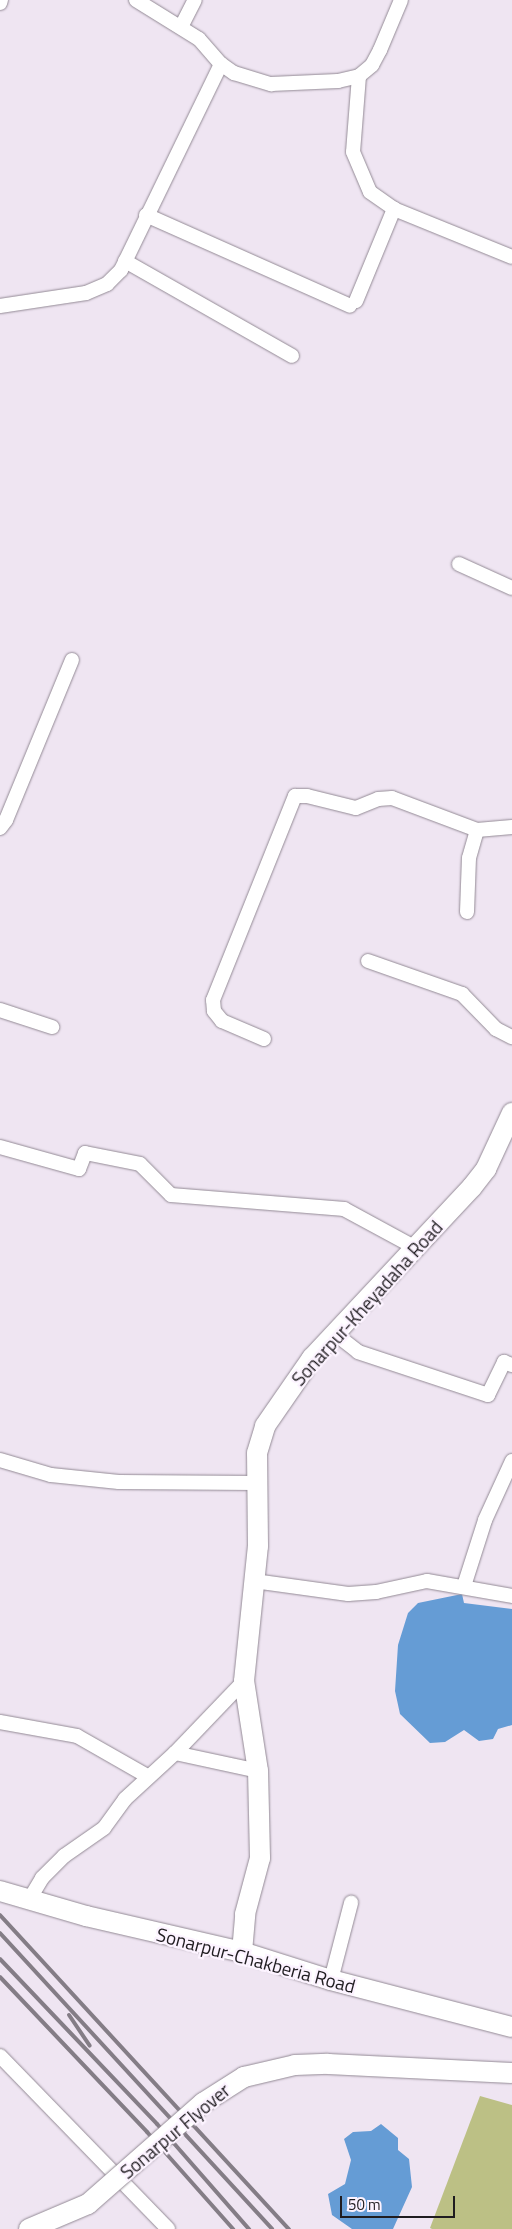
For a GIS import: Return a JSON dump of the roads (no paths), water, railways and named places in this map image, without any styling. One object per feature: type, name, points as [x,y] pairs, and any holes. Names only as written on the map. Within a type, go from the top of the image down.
[{"type":"main road","name":"Sonarpur-Kheyadaha Road","points":[[242,1952],[245,1914],[260,1858],[258,1771],[244,1680],[258,1546],[255,1483],[257,1453],[265,1426],[312,1358],[472,1187],[486,1169],[512,1113]]},
{"type":"main road","name":"Sonarpur-Chakberia Road","points":[[0,1891],[86,1916],[242,1952],[331,1980],[512,2027]]},
{"type":"main road","name":"Sonarpur Flyover","points":[[29,2229],[88,2204],[203,2103],[244,2077],[295,2064],[512,2073]]},
{"type":"street","points":[[136,0],[199,39],[221,64],[249,80],[271,84],[338,80],[359,76],[372,65],[401,0]]},
{"type":"street","points":[[181,27],[194,0]]},
{"type":"street","points":[[0,306],[86,293],[107,284],[121,270],[146,214],[221,64]]},
{"type":"street","points":[[359,76],[353,152],[370,192],[394,209],[512,257]]},
{"type":"street","points":[[146,214],[353,304],[394,209]]},
{"type":"street","points":[[125,261],[292,356]]},
{"type":"street","points":[[458,564],[512,588]]},
{"type":"street","points":[[0,828],[6,820],[72,660]]},
{"type":"street","points":[[264,1038],[222,1021],[214,1011],[214,1000],[296,796],[307,796],[356,808],[378,799],[392,798],[477,830],[512,827]]},
{"type":"street","points":[[467,912],[469,858],[477,830]]},
{"type":"street","points":[[368,961],[462,994],[496,1029],[512,1037]]},
{"type":"street","points":[[0,1010],[52,1027]]},
{"type":"street","points":[[0,1147],[79,1169],[85,1153],[140,1164],[172,1195],[344,1209],[414,1247]]},
{"type":"street","points":[[334,1334],[358,1352],[488,1394],[504,1362],[512,1365]]},
{"type":"street","points":[[0,1460],[51,1475],[119,1482],[255,1483]]},
{"type":"street","points":[[464,1586],[485,1520],[512,1460]]},
{"type":"street","points":[[254,1581],[348,1594],[427,1581],[464,1586],[512,1596]]},
{"type":"street","points":[[29,1900],[42,1878],[64,1856],[104,1828],[147,1776],[175,1753],[244,1680]]},
{"type":"street","points":[[0,1722],[77,1736],[147,1776]]},
{"type":"street","points":[[175,1753],[258,1771]]},
{"type":"street","points":[[331,1980],[351,1903]]},
{"type":"street","points":[[0,2056],[168,2229]]},
{"type":"water","points":[[462,1594],[464,1603],[512,1609],[512,1725],[498,1729],[493,1739],[479,1741],[464,1730],[445,1742],[430,1743],[400,1714],[395,1691],[398,1645],[408,1613],[418,1603]]},
{"type":"water","points":[[381,2124],[398,2138],[398,2150],[409,2159],[412,2187],[393,2229],[352,2229],[332,2215],[328,2194],[345,2184],[351,2160],[344,2139],[353,2132],[371,2131]]},
{"type":"railway","points":[[0,1915],[289,2229]]},
{"type":"railway","points":[[0,1933],[272,2229]]},
{"type":"railway","points":[[0,1959],[157,2124],[249,2229]]},
{"type":"railway","points":[[0,1977],[147,2132],[233,2229]]},
{"type":"railway","points":[[69,2015],[90,2046]]}]
